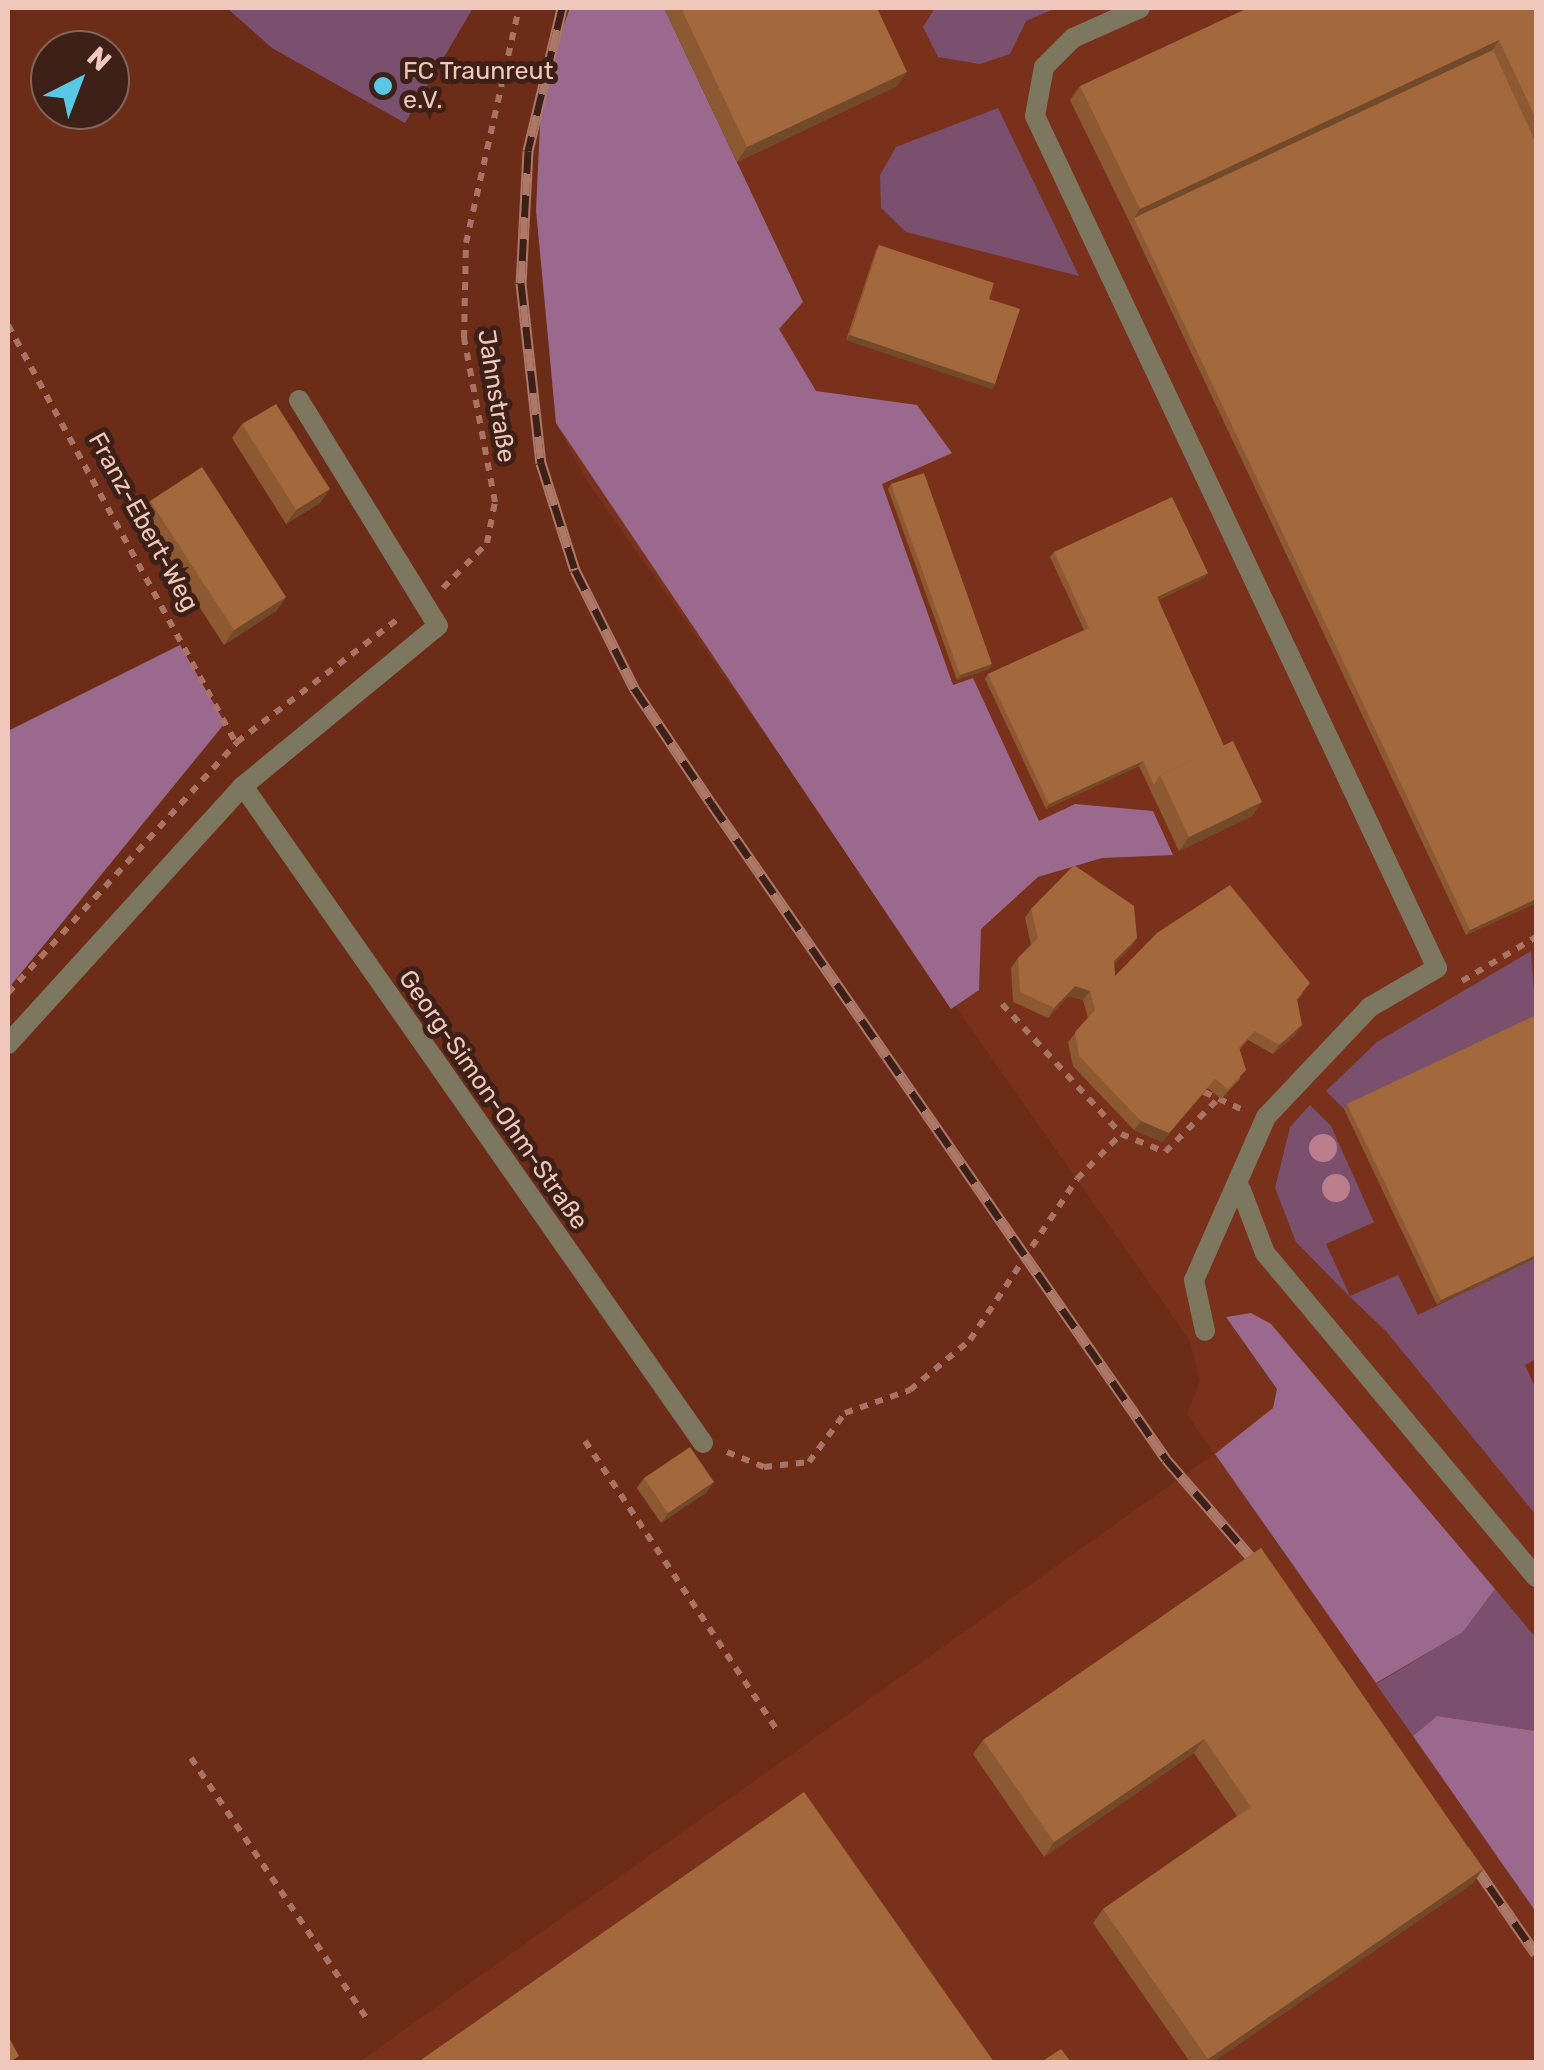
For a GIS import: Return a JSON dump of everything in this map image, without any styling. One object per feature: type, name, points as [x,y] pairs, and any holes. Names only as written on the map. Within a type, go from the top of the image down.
[{"type":"street","points":[[1140,8],[1073,38],[1044,67],[1035,116],[1438,968],[1370,1007],[1266,1117],[1240,1190],[1194,1280],[1205,1331]]},
{"type":"street","points":[[8,1044],[243,786],[438,626],[430,599],[300,400]]},
{"type":"street","name":"Georg-Simon-Ohm-Straße","points":[[243,786],[703,1442]]},
{"type":"street","points":[[1240,1190],[1265,1253],[1536,1576]]},
{"type":"path","name":"Jahnstraße","points":[[8,992],[237,742],[430,599],[488,542],[494,502],[464,338],[466,242],[519,8]]},
{"type":"path","name":"Franz-Ebert-Weg","points":[[8,326],[237,742]]},
{"type":"path","points":[[1002,1004],[1121,1134],[1165,1152],[1216,1101]]},
{"type":"path","points":[[703,1442],[764,1466],[809,1462],[845,1414],[910,1390],[970,1340],[1077,1179],[1121,1134]]},
{"type":"path","points":[[585,1441],[778,1732]]},
{"type":"path","points":[[191,1758],[366,2017]]},
{"type":"shaded area","name":"FC Traunreut e.V.","points":[[227,8],[473,8],[405,123],[272,48]]},
{"type":"shaded area","points":[[570,8],[1536,8],[1536,2062],[359,2062],[1214,1454],[1187,1414],[1200,1381],[1190,1341],[587,481],[556,423],[536,210],[542,84]]},
{"type":"shaded area","points":[[570,8],[664,8],[803,302],[779,329],[816,391],[917,405],[952,453],[882,484],[953,685],[973,678],[1039,821],[1075,804],[1153,811],[1173,855],[1102,858],[1038,877],[981,929],[979,990],[951,1009],[556,423],[536,210],[542,84]]},
{"type":"shaded area","points":[[935,8],[1056,8],[1026,21],[1010,54],[980,64],[938,57],[923,27]]},
{"type":"shaded area","points":[[998,108],[1079,276],[906,232],[881,208],[880,175],[896,147]]},
{"type":"shaded area","points":[[180,645],[225,723],[8,989],[8,731]]},
{"type":"shaded area","points":[[1531,951],[1536,1018],[1344,1109],[1326,1091],[1377,1042]]},
{"type":"shaded area","points":[[1310,1105],[1331,1126],[1374,1222],[1326,1244],[1350,1296],[1398,1275],[1418,1315],[1536,1258],[1536,1359],[1525,1365],[1536,1389],[1536,1515],[1386,1331],[1350,1297],[1296,1242],[1275,1188],[1290,1127]]},
{"type":"shaded area","points":[[1251,1313],[1271,1324],[1495,1589],[1463,1632],[1376,1683],[1215,1454],[1273,1408],[1277,1389],[1226,1317]]},
{"type":"shaded area","points":[[1495,1589],[1536,1638],[1536,1731],[1437,1716],[1413,1736],[1376,1684],[1463,1632]]},
{"type":"shaded area","points":[[1437,1716],[1536,1731],[1536,1912],[1413,1736]]},
{"type":"building","points":[[681,8],[877,8],[907,72],[747,147]]},
{"type":"building","points":[[1248,8],[1536,8],[1536,119],[1499,40],[1140,209],[1080,86]]},
{"type":"building","points":[[1493,50],[1536,143],[1536,899],[1470,930],[1134,218]]},
{"type":"building","points":[[879,245],[994,283],[989,299],[1020,309],[995,384],[850,335]]},
{"type":"building","points":[[276,404],[330,489],[296,510],[242,424]]},
{"type":"building","points":[[202,467],[286,597],[234,630],[150,501]]},
{"type":"building","points":[[924,473],[992,664],[960,675],[891,484]]},
{"type":"building","points":[[1172,497],[1208,573],[1157,597],[1224,746],[1160,775],[1154,785],[1143,761],[1049,804],[988,674],[1089,628],[1054,552]]},
{"type":"building","points":[[1233,741],[1262,802],[1189,837],[1160,775]]},
{"type":"building","points":[[1074,865],[1134,906],[1137,938],[1114,961],[1115,976],[1157,933],[1230,885],[1310,983],[1297,999],[1302,1025],[1279,1045],[1255,1031],[1239,1047],[1246,1070],[1228,1089],[1215,1079],[1169,1133],[1141,1121],[1079,1056],[1075,1032],[1095,1010],[1090,991],[1075,986],[1054,1008],[1020,992],[1018,958],[1038,938],[1031,909]]},
{"type":"building","points":[[1536,1015],[1536,1255],[1441,1300],[1347,1104]]},
{"type":"building","points":[[690,1447],[714,1482],[668,1513],[644,1478]]},
{"type":"building","points":[[1261,1548],[1483,1869],[1208,2059],[1103,1909],[1251,1807],[1204,1739],[1054,1842],[983,1740]]},
{"type":"building","points":[[804,1792],[994,2062],[418,2062]]},
{"type":"building","points":[[8,2036],[19,2056],[10,2062],[8,2062]]},
{"type":"building","points":[[1061,2049],[1071,2062],[1041,2062]]},
{"type":"railway","points":[[562,8],[528,151],[521,283],[541,463],[575,570],[634,688],[711,803],[1166,1459],[1269,1578]]},
{"type":"railway","points":[[1464,1850],[1536,1954]]},
{"type":"place","name":"FC Traunreut e.V.","points":[[383,86]]}]
